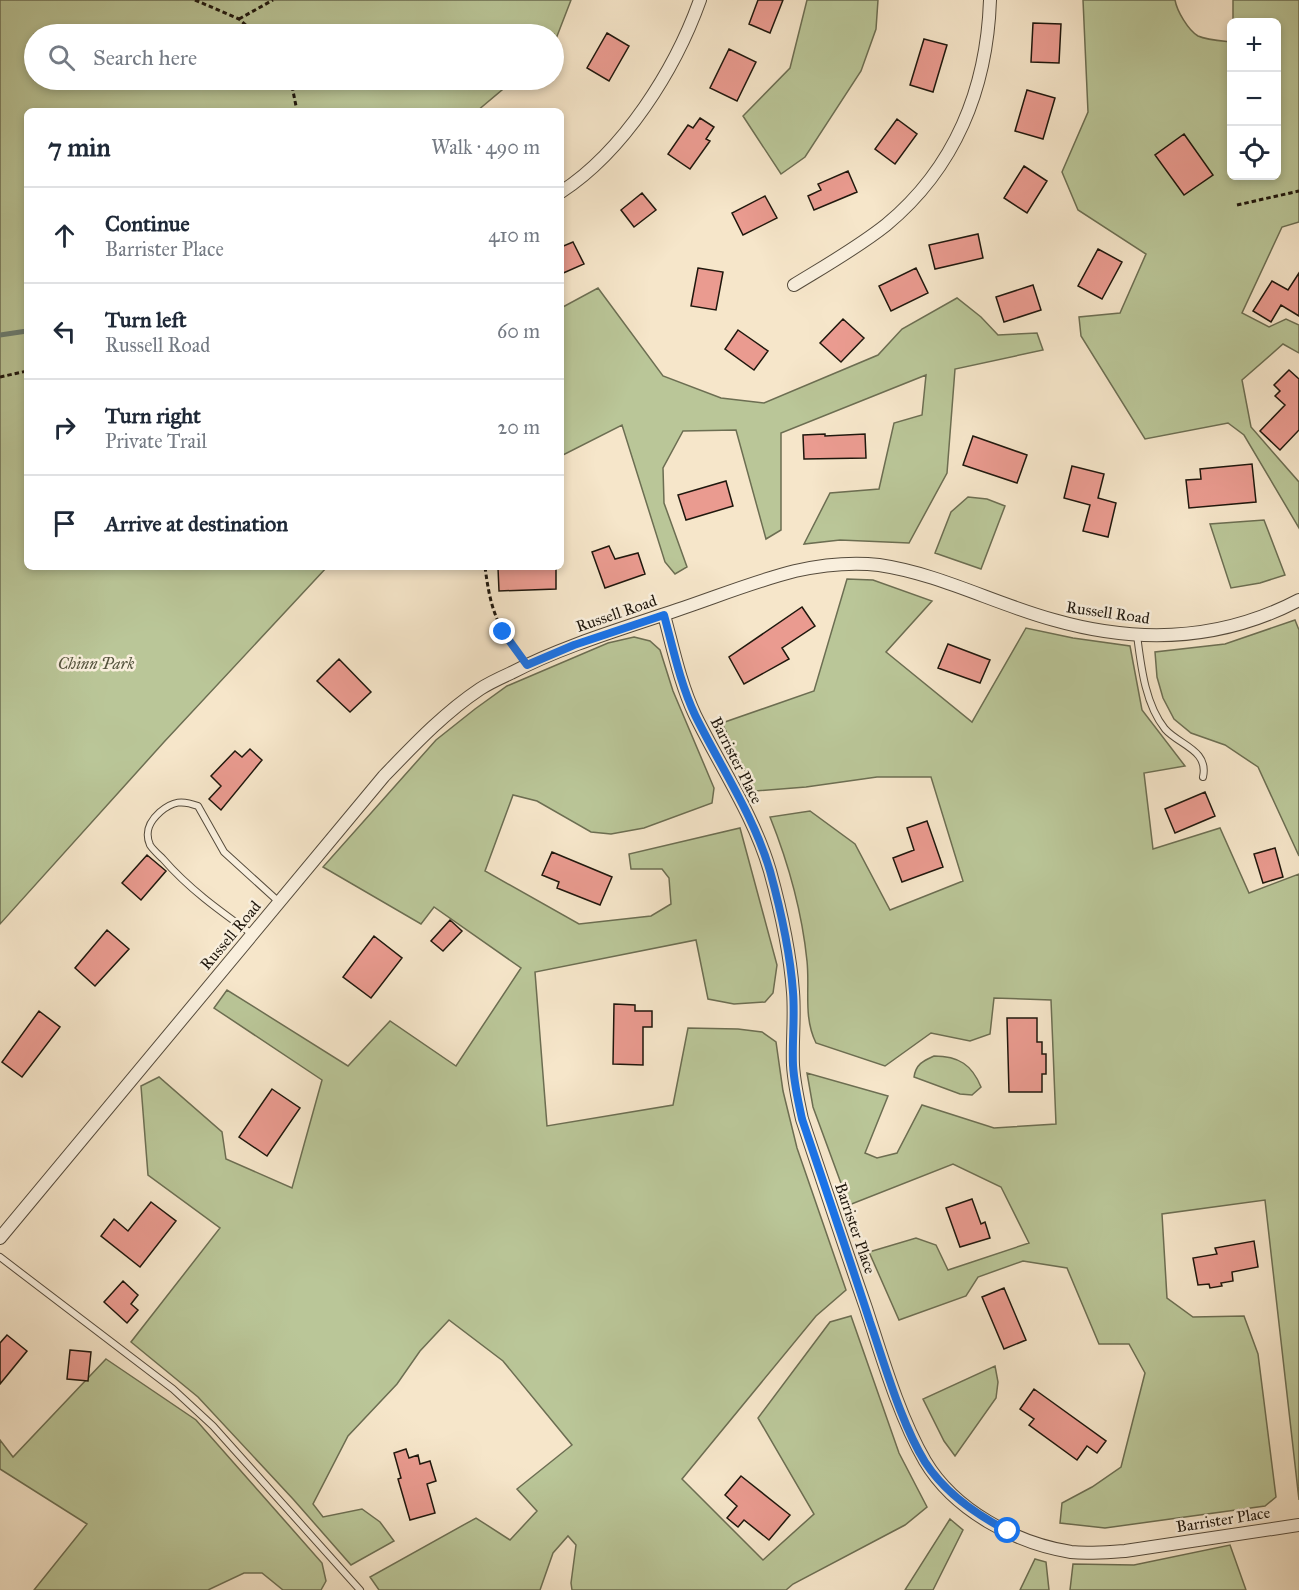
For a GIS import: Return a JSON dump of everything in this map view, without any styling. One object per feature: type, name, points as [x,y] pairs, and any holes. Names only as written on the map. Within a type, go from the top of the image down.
[{"type":"street","points":[[564,190],[596,165],[618,141],[644,106],[663,78],[700,0]]},
{"type":"street","points":[[794,285],[886,225],[936,174],[956,141],[970,110],[978,84],[988,33],[990,0]]},
{"type":"street","name":"Russell Road","points":[[0,1238],[384,776],[419,740],[480,688],[574,645],[794,571],[847,564],[918,573],[1053,620],[1092,630],[1137,635],[1196,634],[1222,630],[1248,622],[1299,600]]},
{"type":"street","name":"Barrister Place","points":[[664,615],[681,679],[694,713],[751,822],[769,868],[788,948],[794,1011],[793,1065],[796,1095],[802,1119],[887,1373],[926,1463],[952,1494],[990,1522],[1034,1542],[1072,1552],[1125,1551],[1299,1525]]},
{"type":"lane","points":[[1137,635],[1141,666],[1157,717],[1167,730],[1198,753],[1203,761],[1203,777]]},
{"type":"lane","points":[[252,934],[203,899],[170,868],[151,846],[148,833],[150,821],[167,805],[183,800],[198,806],[224,852],[279,902]]},
{"type":"lane","points":[[0,1257],[173,1389],[213,1426],[360,1590]]},
{"type":"path","points":[[195,0],[239,19],[245,24]]},
{"type":"path","points":[[239,19],[273,0]]},
{"type":"path","points":[[293,90],[296,108]]},
{"type":"path","points":[[1237,205],[1299,191]]},
{"type":"path","points":[[0,377],[24,372]]},
{"type":"path","points":[[485,570],[490,602],[503,632],[527,665]]},
{"type":"green space","name":"Chinn Park","points":[[0,0],[571,0],[562,24],[24,24],[24,90],[502,90],[481,108],[24,108],[24,570],[324,570],[164,742],[0,924]]},
{"type":"green space","points":[[807,0],[878,0],[876,29],[861,71],[805,157],[781,174],[743,116],[790,68]]},
{"type":"green space","points":[[1083,0],[1175,0],[1184,20],[1194,33],[1198,36],[1227,41],[1227,180],[1281,180],[1281,18],[1233,18],[1233,0],[1299,0],[1299,222],[1282,227],[1242,313],[1269,327],[1286,319],[1299,325],[1299,353],[1283,344],[1242,380],[1251,427],[1299,482],[1299,528],[1244,435],[1228,423],[1145,439],[1081,336],[1079,317],[1120,313],[1146,254],[1078,210],[1062,172],[1088,112]]},
{"type":"green space","points":[[598,288],[663,376],[721,398],[764,403],[878,355],[902,329],[957,298],[981,317],[998,335],[1037,333],[1043,350],[955,369],[947,473],[909,543],[840,540],[804,544],[830,493],[879,489],[894,423],[922,415],[926,375],[781,433],[781,530],[766,539],[736,430],[683,431],[663,468],[664,503],[687,567],[675,574],[665,562],[622,425],[564,454],[564,306]]},
{"type":"green space","points":[[968,497],[987,499],[1005,506],[981,569],[935,553],[951,512]]},
{"type":"green space","points":[[1264,520],[1285,575],[1260,583],[1231,588],[1210,524]]},
{"type":"green space","points":[[847,579],[873,580],[932,601],[886,652],[972,722],[1026,628],[1073,638],[1130,646],[1142,710],[1185,766],[1144,773],[1153,849],[1220,828],[1249,893],[1299,874],[1299,1500],[1265,1200],[1162,1214],[1167,1298],[1193,1317],[1244,1316],[1258,1354],[1276,1497],[1265,1506],[1105,1528],[1060,1523],[1062,1503],[1092,1487],[1121,1467],[1145,1373],[1129,1344],[1099,1344],[1067,1268],[1023,1261],[978,1277],[966,1296],[899,1320],[869,1252],[916,1238],[936,1245],[948,1270],[1029,1243],[1001,1187],[953,1164],[849,1205],[813,1107],[807,1073],[888,1096],[865,1153],[877,1158],[897,1153],[922,1105],[994,1128],[1056,1124],[1051,1000],[994,998],[990,1034],[970,1041],[931,1033],[885,1066],[816,1043],[808,1013],[808,971],[802,924],[783,852],[770,817],[810,811],[855,844],[890,910],[963,881],[931,777],[877,777],[806,787],[755,791],[722,723],[814,691]]},
{"type":"green space","points":[[1295,620],[1299,630],[1299,856],[1258,767],[1225,745],[1191,733],[1174,719],[1163,698],[1157,677],[1155,652],[1225,644]]},
{"type":"green space","points":[[634,637],[650,641],[660,650],[673,691],[714,788],[712,803],[644,828],[611,834],[591,832],[537,801],[513,795],[485,871],[579,924],[651,916],[671,904],[669,878],[662,869],[631,869],[629,854],[740,828],[777,965],[773,993],[765,1002],[734,1004],[708,999],[696,940],[535,972],[547,1126],[673,1105],[688,1028],[762,1032],[776,1042],[783,1091],[797,1148],[846,1290],[816,1316],[682,1479],[763,1560],[814,1514],[758,1418],[830,1322],[851,1316],[899,1453],[927,1507],[905,1525],[793,1584],[786,1590],[572,1590],[576,1545],[568,1536],[553,1553],[540,1590],[379,1590],[370,1577],[476,1518],[510,1540],[537,1511],[517,1489],[572,1445],[503,1361],[449,1320],[420,1351],[397,1384],[348,1436],[313,1504],[323,1517],[362,1509],[380,1522],[394,1541],[351,1565],[198,1397],[131,1342],[220,1228],[148,1175],[141,1086],[159,1077],[222,1132],[226,1159],[292,1188],[322,1080],[214,1008],[227,990],[348,1066],[390,1021],[456,1066],[521,968],[434,907],[421,924],[323,867],[436,740],[475,709],[507,686],[608,643]]},
{"type":"green space","points":[[934,1056],[943,1056],[963,1063],[973,1073],[981,1087],[972,1095],[960,1094],[914,1077],[916,1069]]},
{"type":"green space","points":[[106,1359],[196,1420],[322,1563],[326,1581],[321,1590],[283,1590],[262,1573],[244,1573],[208,1590],[34,1590],[87,1524],[0,1469],[0,1440],[13,1457]]},
{"type":"green space","points":[[995,1366],[998,1382],[996,1398],[955,1456],[944,1441],[923,1399]]},
{"type":"green space","points":[[950,1519],[963,1530],[933,1590],[905,1590]]},
{"type":"green space","points":[[1230,1545],[1246,1590],[1070,1590],[1073,1564],[1134,1565]]},
{"type":"green space","points":[[1035,1559],[1046,1562],[1049,1590],[1020,1590]]},
{"type":"building","points":[[758,0],[783,0],[770,33],[749,24]]},
{"type":"building","points":[[1033,23],[1061,24],[1059,63],[1031,62]]},
{"type":"building","points":[[607,33],[629,46],[609,81],[587,68]]},
{"type":"building","points":[[924,39],[947,45],[933,92],[910,85]]},
{"type":"building","points":[[729,49],[756,62],[737,101],[710,88]]},
{"type":"building","points":[[1027,90],[1055,98],[1043,139],[1015,131]]},
{"type":"building","points":[[700,118],[714,127],[706,139],[710,141],[690,169],[668,154],[688,125],[693,128]]},
{"type":"building","points":[[897,119],[917,134],[895,164],[875,149]]},
{"type":"building","points":[[1184,134],[1213,175],[1184,195],[1155,155]]},
{"type":"building","points":[[1024,166],[1047,181],[1027,213],[1004,198]]},
{"type":"building","points":[[848,171],[857,192],[814,210],[808,196],[821,190],[818,184]]},
{"type":"building","points":[[642,193],[656,210],[634,227],[621,210]]},
{"type":"building","points":[[765,196],[777,218],[743,235],[732,213]]},
{"type":"building","points":[[978,234],[983,258],[935,269],[929,245]]},
{"type":"building","points":[[573,242],[584,264],[564,273],[564,246]]},
{"type":"building","points":[[1098,249],[1122,262],[1102,299],[1078,286]]},
{"type":"building","points":[[698,268],[723,272],[716,310],[691,306]]},
{"type":"building","points":[[916,268],[928,293],[891,311],[879,286]]},
{"type":"building","points":[[1299,273],[1299,316],[1281,305],[1271,322],[1253,311],[1272,281],[1288,290]]},
{"type":"building","points":[[1033,285],[1041,310],[1004,322],[996,297]]},
{"type":"building","points":[[843,319],[864,338],[841,362],[820,343]]},
{"type":"building","points":[[738,330],[768,351],[754,370],[725,349]]},
{"type":"building","points":[[1289,370],[1299,379],[1299,430],[1280,450],[1260,431],[1285,405],[1275,396],[1280,391],[1274,385]]},
{"type":"building","points":[[825,434],[825,436],[865,434],[866,458],[804,459],[803,435]]},
{"type":"building","points":[[973,436],[1027,455],[1017,483],[963,465]]},
{"type":"building","points":[[1252,464],[1256,502],[1189,508],[1186,480],[1201,479],[1200,469]]},
{"type":"building","points":[[1072,466],[1104,474],[1098,498],[1116,503],[1108,537],[1083,531],[1090,505],[1064,498]]},
{"type":"building","points":[[726,481],[733,506],[686,520],[678,495]]},
{"type":"building","points":[[609,546],[615,559],[638,553],[645,574],[605,588],[592,552]]},
{"type":"building","points":[[498,570],[556,570],[556,589],[499,591]]},
{"type":"building","points":[[802,607],[815,626],[782,648],[789,659],[744,684],[729,657]]},
{"type":"building","points":[[948,644],[990,660],[980,683],[938,668]]},
{"type":"building","points":[[339,659],[371,692],[350,712],[317,681]]},
{"type":"building","points":[[250,749],[262,760],[221,810],[209,799],[221,786],[211,776],[235,751],[242,757]]},
{"type":"building","points":[[1205,792],[1215,816],[1175,833],[1165,809]]},
{"type":"building","points":[[927,821],[943,867],[902,882],[893,858],[914,850],[907,828]]},
{"type":"building","points":[[1275,848],[1283,877],[1263,883],[1254,854]]},
{"type":"building","points":[[552,852],[612,877],[600,905],[557,888],[559,882],[542,875]]},
{"type":"building","points":[[147,855],[166,871],[141,900],[122,883]]},
{"type":"building","points":[[450,920],[462,931],[443,951],[431,941]]},
{"type":"building","points":[[107,930],[129,949],[95,986],[75,968]]},
{"type":"building","points":[[374,936],[402,958],[371,998],[343,977]]},
{"type":"building","points":[[614,1004],[635,1005],[635,1011],[652,1011],[652,1027],[643,1027],[643,1065],[613,1064]]},
{"type":"building","points":[[39,1011],[60,1027],[22,1077],[2,1062]]},
{"type":"building","points":[[1007,1018],[1037,1018],[1037,1042],[1042,1042],[1042,1054],[1046,1054],[1046,1074],[1042,1074],[1042,1092],[1009,1092]]},
{"type":"building","points":[[272,1089],[300,1108],[267,1156],[239,1137]]},
{"type":"building","points":[[972,1199],[981,1224],[985,1222],[990,1238],[960,1247],[946,1208]]},
{"type":"building","points":[[151,1202],[176,1221],[140,1267],[101,1236],[114,1219],[128,1231]]},
{"type":"building","points":[[1254,1241],[1258,1267],[1232,1272],[1233,1281],[1221,1283],[1222,1286],[1210,1288],[1209,1284],[1198,1285],[1193,1258],[1217,1254],[1215,1248]]},
{"type":"building","points":[[123,1281],[138,1295],[131,1304],[138,1310],[127,1323],[104,1302]]},
{"type":"building","points":[[1004,1288],[1026,1340],[1004,1349],[982,1297]]},
{"type":"building","points":[[7,1335],[27,1351],[0,1384],[0,1343]]},
{"type":"building","points":[[70,1350],[91,1352],[88,1381],[67,1379]]},
{"type":"building","points":[[1034,1389],[1106,1441],[1097,1453],[1087,1446],[1077,1460],[1029,1425],[1034,1419],[1020,1409]]},
{"type":"building","points":[[406,1449],[409,1458],[418,1455],[420,1464],[430,1461],[436,1481],[427,1484],[435,1513],[410,1520],[398,1479],[401,1478],[394,1453]]},
{"type":"building","points":[[741,1476],[790,1515],[769,1540],[744,1520],[738,1527],[727,1518],[737,1506],[725,1495]]},
{"type":"waterway","points":[[0,335],[24,331]]},
{"type":"route","points":[[503,632],[527,665],[574,645],[664,615],[681,679],[694,713],[744,809],[769,868],[780,907],[793,990],[793,1065],[796,1095],[887,1373],[916,1444],[926,1463],[942,1484],[961,1502],[1008,1531]]}]
